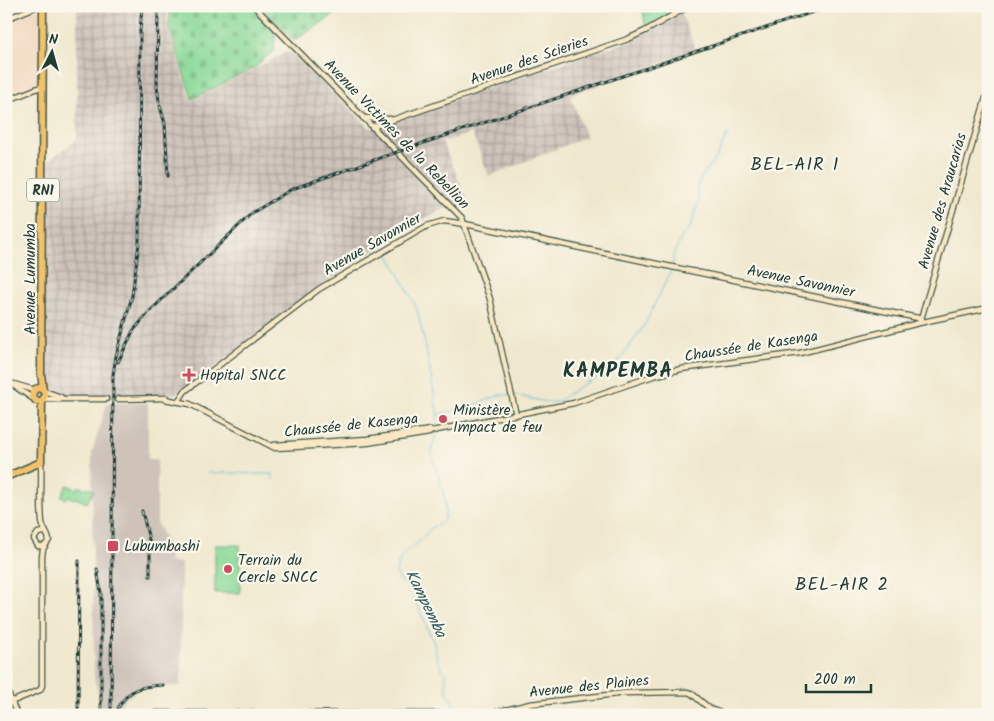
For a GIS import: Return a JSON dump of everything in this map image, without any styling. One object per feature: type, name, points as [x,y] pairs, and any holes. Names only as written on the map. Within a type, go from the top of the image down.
[{"type":"highway","name":"Avenue Lumumba","points":[[41,462],[41,415],[44,390],[41,373],[43,6]]},
{"type":"highway","name":"Avenue Lumumba","points":[[41,373],[32,393],[41,415]]},
{"type":"highway","points":[[35,389],[44,390]]},
{"type":"highway","points":[[33,398],[37,402],[43,400]]},
{"type":"highway","points":[[6,477],[41,462]]},
{"type":"street","points":[[6,19],[38,6]]},
{"type":"street","name":"Avenue Victimes de la Rebellion","points":[[254,6],[462,218],[490,299],[516,415]]},
{"type":"street","name":"Avenue des Scieries","points":[[372,127],[628,39],[689,6]]},
{"type":"street","points":[[6,101],[43,86]]},
{"type":"street","name":"Avenue des Araucarias","points":[[922,320],[988,91]]},
{"type":"street","points":[[363,118],[397,118]]},
{"type":"street","name":"Avenue Savonnier","points":[[179,399],[185,391],[319,288],[431,224],[444,222],[465,224],[922,320]]},
{"type":"street","name":"Chaussée de Kasenga","points":[[118,399],[179,399],[273,445],[367,441],[429,433],[574,403],[653,376],[681,369],[800,353],[922,320],[988,308]]},
{"type":"street","points":[[6,374],[10,383],[33,398]]},
{"type":"street","points":[[10,383],[35,389]]},
{"type":"street","points":[[44,390],[65,398]]},
{"type":"street","points":[[43,400],[65,398],[106,399]]},
{"type":"street","name":"Avenue Lumumba","points":[[41,462],[42,532]]},
{"type":"street","points":[[9,703],[40,690],[42,669],[42,557],[44,546],[49,540],[48,534],[42,532],[34,538],[42,557]]},
{"type":"street","points":[[38,546],[44,546]]},
{"type":"street","points":[[6,688],[9,703],[17,715]]},
{"type":"street","name":"Avenue des Plaines","points":[[148,715],[156,713],[260,712],[493,714],[530,704],[626,693],[687,692],[693,694],[710,709],[726,715]]},
{"type":"shaded area","points":[[77,6],[166,6],[168,28],[191,101],[289,51],[370,128],[632,40],[681,13],[696,51],[570,95],[586,137],[489,176],[472,133],[442,142],[467,198],[415,223],[336,275],[189,387],[177,393],[153,396],[44,396],[44,163],[77,140]]},
{"type":"shaded area","points":[[40,8],[38,84],[6,96],[6,22]]},
{"type":"shaded area","points":[[107,403],[148,403],[148,459],[157,459],[157,523],[169,548],[169,562],[181,563],[181,686],[147,687],[138,690],[124,700],[117,715],[103,715],[94,677],[92,453]]},
{"type":"green space","points":[[170,6],[252,6],[276,31],[274,52],[264,58],[257,66],[192,99],[169,27]]},
{"type":"green space","points":[[259,6],[347,6],[294,41]]},
{"type":"green space","points":[[642,6],[686,6],[656,24],[648,26],[645,24]]},
{"type":"green space","points":[[67,485],[77,489],[79,486],[94,490],[87,503],[68,496],[66,499],[61,496]]},
{"type":"green space","name":"Terrain du Cercle SNCC","points":[[215,545],[240,545],[240,593],[215,593]]},
{"type":"waterway","points":[[673,265],[673,255],[683,235],[690,228],[697,207],[699,200],[697,188],[703,175],[716,158],[728,134]]},
{"type":"waterway","name":"Kampemba","points":[[387,252],[400,275]]},
{"type":"waterway","points":[[514,395],[551,403],[558,401],[584,384],[613,369],[644,326],[672,269]]},
{"type":"waterway","name":"Kampemba","points":[[400,276],[405,285]]},
{"type":"waterway","name":"Kampemba","points":[[406,287],[417,309],[425,344],[438,416],[436,428]]},
{"type":"waterway","points":[[438,415],[443,412],[454,411],[456,408],[477,404],[500,395],[510,395]]},
{"type":"waterway","name":"Kampemba","points":[[436,432],[432,455],[444,496],[445,517],[440,524],[432,527],[418,543],[401,557],[396,572],[399,579],[405,583],[414,597],[434,644],[438,662],[446,676],[446,688],[457,712]]},
{"type":"waterway","points":[[207,473],[227,473]]},
{"type":"waterway","points":[[230,473],[251,474]]},
{"type":"waterway","points":[[253,474],[273,474],[273,479]]},
{"type":"tunnel","points":[[106,399],[118,399]]},
{"type":"railway","points":[[111,715],[113,375],[116,356],[132,296],[139,243],[140,31],[142,6]]},
{"type":"railway","points":[[118,362],[133,331],[149,312],[252,213],[292,189],[831,6]]},
{"type":"railway","points":[[158,12],[157,86],[159,101]]},
{"type":"railway","points":[[160,106],[165,124],[168,176]]},
{"type":"railway","points":[[142,511],[150,544],[150,576]]},
{"type":"railway","points":[[78,715],[79,561]]},
{"type":"railway","points":[[97,569],[101,593],[101,715]]},
{"type":"railway","points":[[115,715],[123,700],[133,691],[139,688],[163,685]]},
{"type":"place","name":"Hopital SNCC","points":[[189,375]]},
{"type":"place","name":"Ministère Impact de feu","points":[[443,419]]},
{"type":"place","name":"Lubumbashi","points":[[113,546]]},
{"type":"place","name":"Terrain du Cercle SNCC","points":[[228,569]]},
{"type":"district","name":"BEL-AIR 1","points":[[795,164]]},
{"type":"district","name":"KAMPEMBA","points":[[618,370]]},
{"type":"district","name":"BEL-AIR 2","points":[[842,584]]}]
